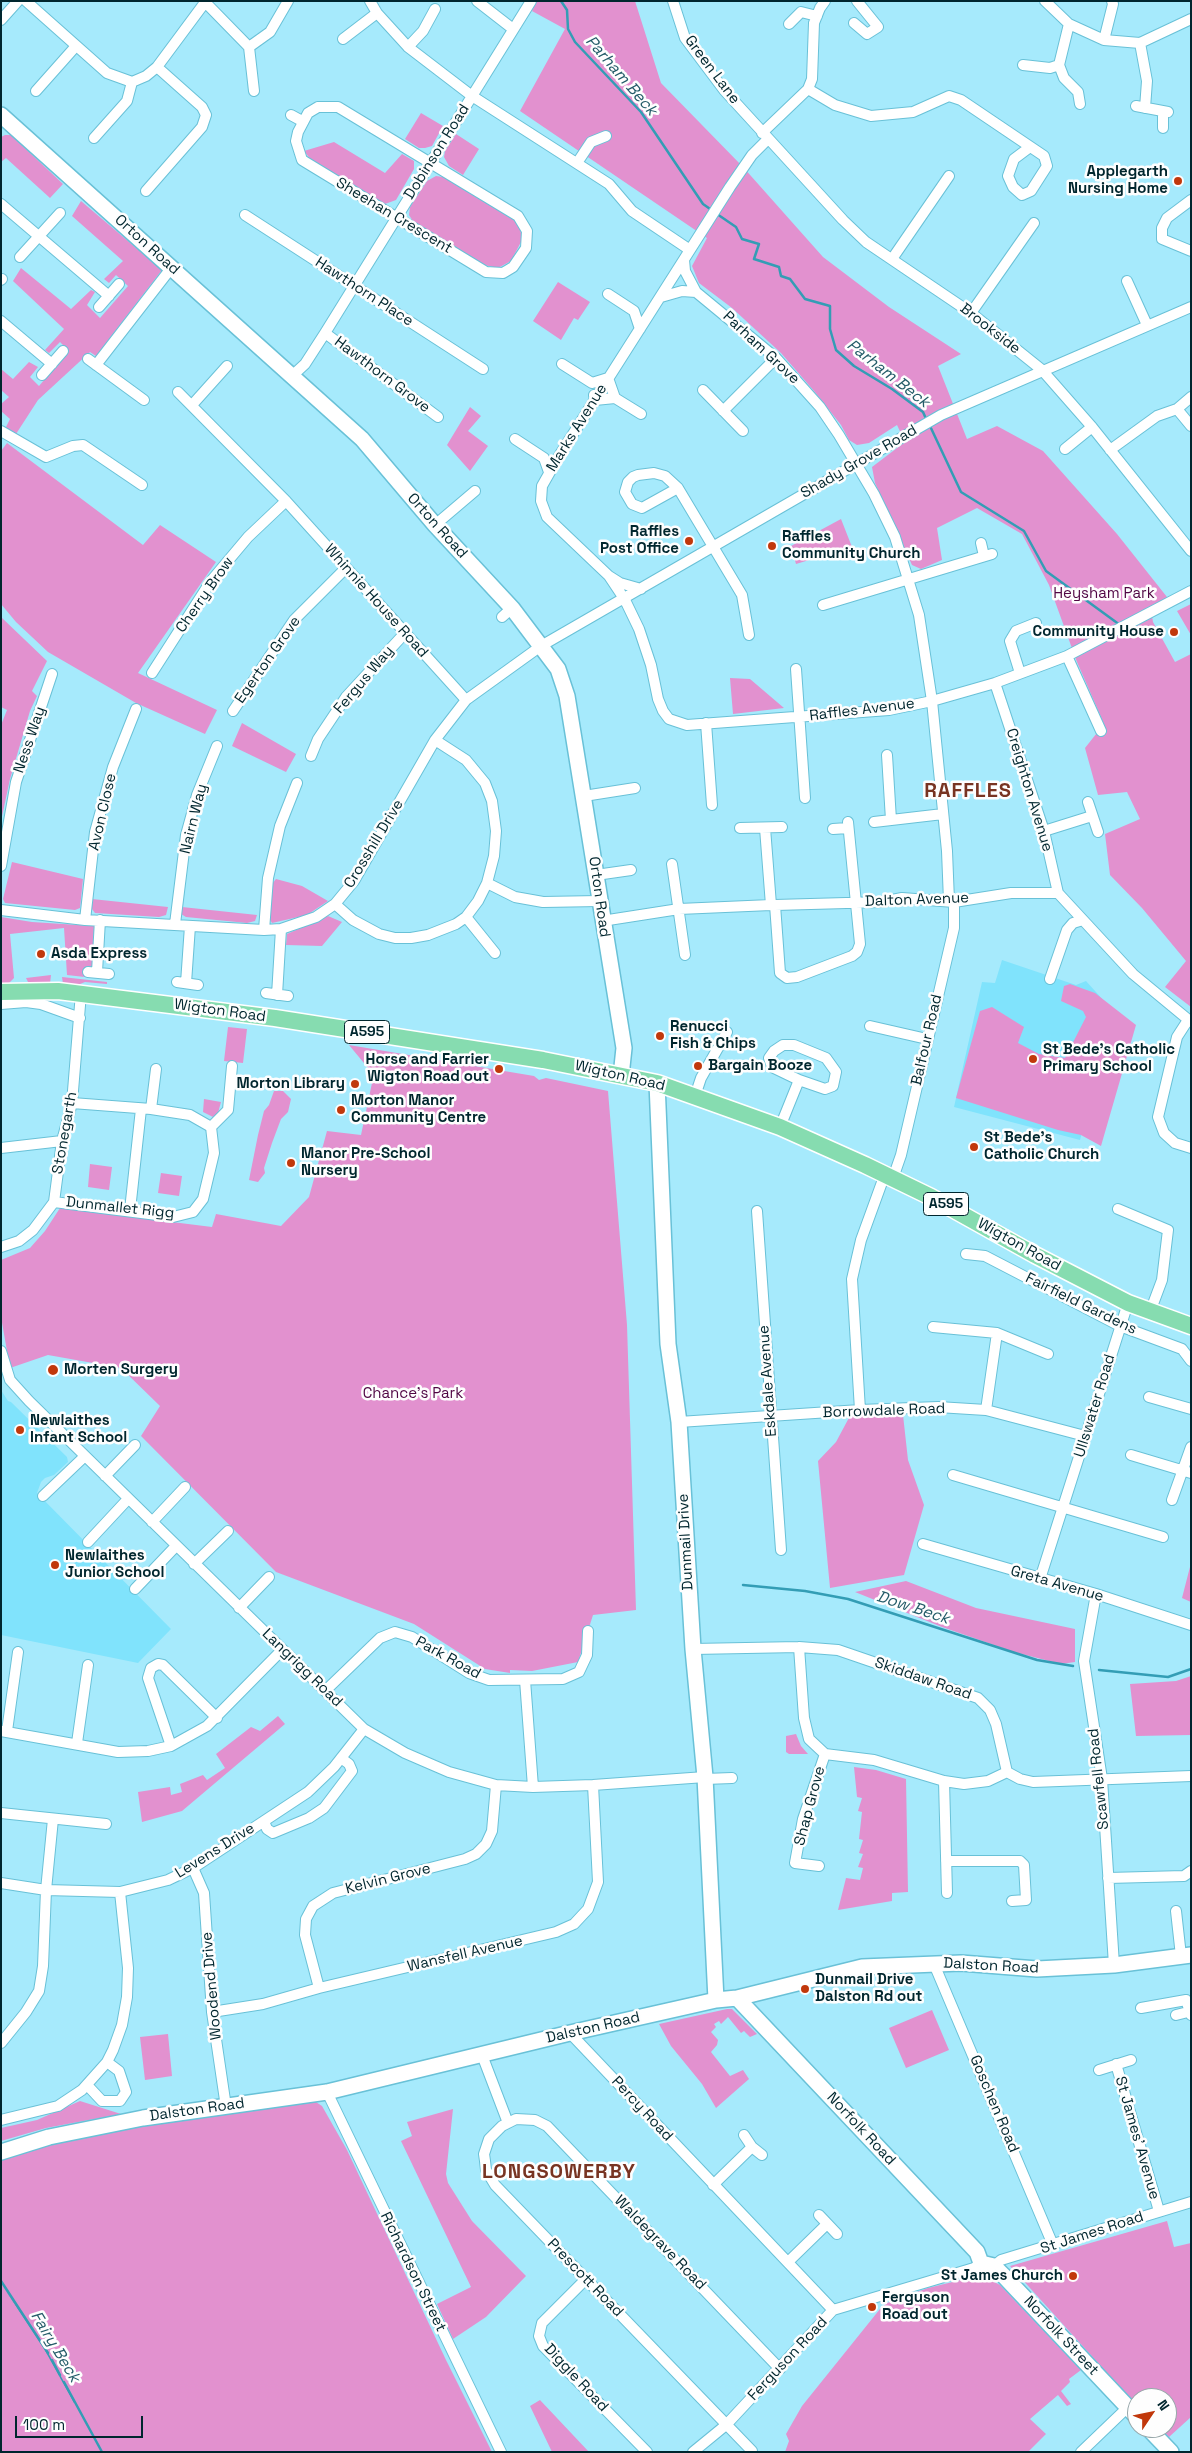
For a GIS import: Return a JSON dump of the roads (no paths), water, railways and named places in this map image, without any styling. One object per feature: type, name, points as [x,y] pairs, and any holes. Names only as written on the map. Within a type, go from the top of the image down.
[{"type":"main road","name":"Wigton Road","points":[[1,992],[36,990],[81,993],[347,1029],[543,1060],[657,1083],[780,1127],[889,1176],[955,1209],[1034,1256],[1128,1303],[1191,1326]]},
{"type":"street","points":[[1,20],[18,1]]},
{"type":"street","points":[[26,1],[107,73],[132,82],[146,76],[157,67],[206,2],[249,47],[254,91]]},
{"type":"street","points":[[249,47],[270,32],[288,1]]},
{"type":"street","points":[[370,1],[377,13],[408,47],[472,96],[609,184],[632,211],[690,250]]},
{"type":"street","points":[[477,1],[513,29]]},
{"type":"street","name":"Dobinson Road","points":[[292,376],[305,364],[325,333],[531,1]]},
{"type":"street","name":"Green Lane","points":[[673,1],[686,38],[724,90],[765,136]]},
{"type":"street","points":[[826,1],[814,22],[812,79],[808,89],[834,105],[871,116],[913,112],[949,96],[961,100],[1044,156],[1047,166],[1031,191],[1022,195],[1012,187],[1008,176],[1014,159],[1030,147]]},
{"type":"street","points":[[854,23],[867,34],[878,27],[857,1]]},
{"type":"street","points":[[1045,1],[1069,24],[1104,40],[1140,43],[1191,19]]},
{"type":"street","points":[[1104,40],[1113,4],[1112,1]]},
{"type":"street","points":[[408,47],[423,31],[435,9]]},
{"type":"street","points":[[789,24],[801,12],[817,16]]},
{"type":"street","points":[[343,39],[377,13]]},
{"type":"street","points":[[1069,24],[1059,65],[1064,78],[1078,92],[1080,104]]},
{"type":"street","points":[[1140,43],[1147,81],[1140,107],[1165,111],[1162,128]]},
{"type":"street","points":[[36,91],[76,46]]},
{"type":"street","points":[[1023,65],[1050,68],[1059,65]]},
{"type":"street","points":[[146,191],[202,127],[206,115],[202,107],[157,67]]},
{"type":"street","points":[[94,138],[126,101],[132,82]]},
{"type":"street","name":"Marks Avenue","points":[[641,589],[620,583],[609,576],[547,517],[541,501],[542,486],[608,378],[743,167],[765,136],[808,89]]},
{"type":"street","name":"Sheehan Crescent","points":[[318,107],[338,107],[430,163],[518,216],[527,231],[526,248],[514,267],[503,273],[486,272],[302,160],[296,141],[302,122],[308,113],[318,107]]},
{"type":"street","points":[[291,115],[302,122]]},
{"type":"street","name":"Orton Road","points":[[3,121],[172,268],[362,439],[507,612],[541,646],[558,669],[567,696],[624,1048],[621,1076]]},
{"type":"street","points":[[577,163],[591,142],[606,136]]},
{"type":"street","name":"Brookside","points":[[765,136],[866,242],[971,313],[1042,370],[1092,427],[1191,551]]},
{"type":"street","points":[[892,259],[949,176]]},
{"type":"street","points":[[1191,200],[1167,218],[1162,228],[1162,239],[1191,251]]},
{"type":"street","points":[[1,204],[109,296]]},
{"type":"street","points":[[20,257],[60,213]]},
{"type":"street","name":"Hawthorn Place","points":[[245,215],[483,369]]},
{"type":"street","points":[[971,313],[1034,223]]},
{"type":"street","name":"Parham Grove","points":[[684,260],[685,271],[696,292],[776,358],[820,407],[874,494],[895,537],[908,579],[918,615],[932,701]]},
{"type":"street","points":[[144,400],[92,362],[172,268]]},
{"type":"street","points":[[1127,281],[1147,325]]},
{"type":"street","points":[[99,307],[119,284]]},
{"type":"street","points":[[661,296],[682,292],[696,292]]},
{"type":"street","points":[[608,294],[634,311],[640,329]]},
{"type":"street","points":[[634,311],[654,307]]},
{"type":"street","name":"Shady Grove Road","points":[[541,646],[625,600],[714,545],[941,415],[1191,307]]},
{"type":"street","points":[[1,321],[52,364]]},
{"type":"street","name":"Hawthorn Grove","points":[[325,333],[438,417]]},
{"type":"street","points":[[42,375],[62,351]]},
{"type":"street","points":[[723,411],[776,358]]},
{"type":"street","points":[[562,364],[592,383],[595,400],[615,398],[642,414]]},
{"type":"street","points":[[192,405],[227,366]]},
{"type":"street","points":[[592,383],[608,378],[615,398]]},
{"type":"street","points":[[703,390],[743,431]]},
{"type":"street","name":"Whinnie House Road","points":[[178,392],[286,502],[466,700]]},
{"type":"street","points":[[1110,450],[1157,416],[1176,409],[1191,397]]},
{"type":"street","points":[[1176,409],[1189,428]]},
{"type":"street","points":[[1064,449],[1092,427]]},
{"type":"street","points":[[1,431],[46,457],[74,446],[83,445],[142,485]]},
{"type":"street","points":[[515,439],[544,458],[549,472]]},
{"type":"street","points":[[544,458],[559,456]]},
{"type":"street","points":[[678,488],[642,508],[632,504],[625,492],[628,482],[633,478],[638,475],[654,473],[665,476],[678,488],[714,545],[742,595],[749,635]]},
{"type":"street","points":[[435,525],[475,491]]},
{"type":"street","name":"Cherry Brow","points":[[152,673],[211,581],[248,537],[286,502]]},
{"type":"street","points":[[823,606],[988,555],[981,543]]},
{"type":"street","name":"Egerton Grove","points":[[233,711],[294,620],[346,568]]},
{"type":"street","name":"Marks Avenue","points":[[609,576],[625,600]]},
{"type":"street","name":"Raffles Avenue","points":[[625,600],[639,629],[663,711],[677,723],[706,724],[889,710],[932,701],[995,683],[1067,656],[1191,591]]},
{"type":"street","points":[[1020,673],[1010,641],[1016,631],[1036,623]]},
{"type":"street","name":"Fergus Way","points":[[312,756],[318,739],[346,697],[405,632]]},
{"type":"street","name":"Crosshill Drive","points":[[1,910],[85,920],[264,930],[281,929],[306,921],[335,904],[354,881],[435,740],[466,700],[541,646]]},
{"type":"street","points":[[1067,656],[1101,732]]},
{"type":"street","points":[[796,669],[804,798]]},
{"type":"street","name":"Ness Way","points":[[1,866],[16,782],[52,674]]},
{"type":"street","name":"Creighton Avenue","points":[[995,683],[1044,831],[1058,893]]},
{"type":"street","name":"Balfour Road","points":[[860,1410],[852,1279],[861,1240],[900,1155],[954,928],[932,701]]},
{"type":"street","name":"Avon Close","points":[[85,920],[95,832],[113,767],[136,709]]},
{"type":"street","points":[[706,724],[712,805]]},
{"type":"street","points":[[335,904],[365,927],[395,938],[428,935],[447,929],[466,917],[478,901],[487,883],[494,856],[496,831],[492,801],[485,784],[466,760],[435,740]]},
{"type":"street","name":"Nairn Way","points":[[175,924],[186,835],[197,795],[217,746]]},
{"type":"street","points":[[887,755],[891,820]]},
{"type":"street","points":[[264,930],[268,878],[280,826],[296,783]]},
{"type":"street","points":[[584,796],[635,788]]},
{"type":"street","points":[[1088,802],[1098,832]]},
{"type":"street","points":[[874,822],[943,814]]},
{"type":"street","points":[[1044,831],[1092,816]]},
{"type":"street","points":[[765,828],[780,974],[787,978],[796,977],[852,956],[857,952],[860,944],[848,825],[833,829]]},
{"type":"street","points":[[740,828],[782,827]]},
{"type":"street","points":[[672,864],[685,955]]},
{"type":"street","points":[[596,875],[631,870]]},
{"type":"street","points":[[487,883],[515,896],[542,902],[599,901]]},
{"type":"street","name":"Dalton Avenue","points":[[602,921],[679,908],[856,901],[882,902],[902,898],[951,901],[1012,893],[1058,893]]},
{"type":"street","points":[[1058,893],[1133,974],[1189,1021],[1177,1037],[1158,1117],[1164,1133],[1174,1143],[1191,1148]]},
{"type":"street","points":[[466,917],[495,953]]},
{"type":"street","points":[[100,920],[92,972],[109,974]]},
{"type":"street","points":[[1050,979],[1067,930],[1073,923],[1083,920]]},
{"type":"street","points":[[190,926],[182,983],[198,985]]},
{"type":"street","points":[[266,993],[283,995],[281,929]]},
{"type":"street","name":"Stonegarth","points":[[1,1247],[19,1241],[33,1230],[54,1202],[62,1141],[72,1103],[81,993]]},
{"type":"street","points":[[1,1004],[41,1004],[80,1018]]},
{"type":"street","points":[[870,1026],[927,1039]]},
{"type":"street","points":[[695,1096],[701,1078],[727,1032]]},
{"type":"street","points":[[794,1044],[826,1058],[836,1072],[833,1086],[825,1090],[799,1080],[772,1067],[769,1058],[774,1051],[783,1046],[794,1044]]},
{"type":"street","points":[[72,1103],[146,1109],[190,1115],[211,1127],[228,1110],[232,1066]]},
{"type":"street","points":[[130,1210],[146,1109],[156,1069]]},
{"type":"street","points":[[780,1127],[799,1080]]},
{"type":"street","name":"Dunmail Drive","points":[[657,1083],[668,1344],[679,1422],[693,1649],[705,1778],[716,2000]]},
{"type":"street","name":"Dunmallet Rigg","points":[[54,1202],[173,1216],[193,1212],[203,1198],[214,1153],[211,1127]]},
{"type":"street","points":[[1,1148],[62,1141]]},
{"type":"street","points":[[1118,1209],[1168,1230],[1162,1280],[1150,1312]]},
{"type":"street","name":"Eskdale Avenue","points":[[757,1211],[780,1550]]},
{"type":"street","name":"Fairfield Gardens","points":[[966,1254],[985,1256],[1120,1326],[1182,1348],[1191,1362]]},
{"type":"street","name":"Ullswater Road","points":[[1040,1579],[1128,1303]]},
{"type":"street","points":[[933,1327],[997,1334],[1048,1354]]},
{"type":"street","points":[[986,1410],[997,1334]]},
{"type":"street","name":"Langrigg Road","points":[[1,1351],[10,1380],[128,1499],[364,1730],[404,1753],[449,1772],[496,1785],[533,1787],[732,1778]]},
{"type":"street","points":[[1149,1397],[1191,1409]]},
{"type":"street","name":"Borrowdale Road","points":[[679,1422],[860,1410],[938,1407],[986,1410],[1085,1436]]},
{"type":"street","points":[[105,1476],[135,1445]]},
{"type":"street","points":[[1172,1500],[1187,1471],[1191,1447]]},
{"type":"street","points":[[1130,1454],[1187,1471]]},
{"type":"street","points":[[43,1496],[85,1456]]},
{"type":"street","points":[[953,1475],[1163,1537]]},
{"type":"street","points":[[152,1522],[185,1487]]},
{"type":"street","points":[[88,1542],[128,1499]]},
{"type":"street","points":[[194,1564],[228,1531]]},
{"type":"street","name":"Greta Avenue","points":[[923,1544],[1096,1594],[1191,1625]]},
{"type":"street","points":[[135,1589],[176,1546]]},
{"type":"street","points":[[239,1608],[269,1577]]},
{"type":"street","name":"Scawfell Road","points":[[1096,1594],[1084,1661],[1102,1779],[1114,1965]]},
{"type":"street","name":"Park Road","points":[[325,1691],[380,1638],[395,1632],[412,1637],[469,1673],[489,1680],[563,1679],[579,1672],[587,1656],[588,1630]]},
{"type":"street","points":[[799,1647],[804,1718],[809,1738],[825,1754],[874,1760],[944,1781],[964,1784],[988,1781],[1007,1772],[1020,1779],[1033,1782],[1191,1776]]},
{"type":"street","name":"Skiddaw Road","points":[[693,1649],[799,1647],[838,1650],[978,1698],[990,1710],[996,1724],[1007,1772]]},
{"type":"street","points":[[18,1652],[4,1731],[118,1752],[133,1752],[171,1746],[196,1734],[217,1718],[282,1650]]},
{"type":"street","points":[[77,1743],[88,1664]]},
{"type":"street","points":[[171,1746],[148,1678],[149,1670],[155,1666],[163,1665],[217,1718]]},
{"type":"street","points":[[525,1680],[533,1787]]},
{"type":"street","name":"Levens Drive","points":[[1,1884],[46,1890],[120,1892],[168,1880],[193,1868],[308,1792],[341,1758],[364,1730]]},
{"type":"street","name":"Shap Grove","points":[[819,1866],[795,1863],[803,1819],[825,1754]]},
{"type":"street","points":[[264,1821],[268,1829],[273,1833],[309,1818],[324,1808],[352,1771],[349,1764],[341,1758]]},
{"type":"street","points":[[944,1781],[946,1893]]},
{"type":"street","name":"Kelvin Grove","points":[[319,1988],[305,1935],[306,1919],[313,1906],[332,1893],[465,1859],[476,1854],[486,1844],[492,1831],[496,1785]]},
{"type":"street","name":"Wansfell Avenue","points":[[212,2012],[263,2004],[319,1988],[556,1932],[574,1924],[588,1908],[598,1882],[593,1785]]},
{"type":"street","points":[[1,1813],[106,1824]]},
{"type":"street","points":[[1,2043],[26,2012],[39,1991],[43,1966],[46,1890],[53,1819]]},
{"type":"street","points":[[946,1861],[1020,1861],[1024,1865],[1026,1900],[1012,1901]]},
{"type":"street","name":"Woodend Drive","points":[[193,1868],[204,1893],[212,2012],[226,2106]]},
{"type":"street","points":[[1108,1878],[1184,1876],[1191,1871]]},
{"type":"street","points":[[1,2120],[58,2106],[87,2085],[107,2062],[122,2025],[127,1997],[128,1968],[120,1892]]},
{"type":"street","points":[[1176,1911],[1186,1956]]},
{"type":"street","name":"Dalston Road","points":[[1,2152],[49,2137],[150,2117],[328,2092],[570,2033],[716,2000],[737,1998],[862,1967],[961,1963],[1037,1969],[1114,1965],[1186,1956]]},
{"type":"street","name":"Goschen Road","points":[[934,1964],[1053,2245]]},
{"type":"street","name":"Norfolk Road","points":[[737,1998],[987,2264]]},
{"type":"street","points":[[1142,2008],[1186,2000],[1189,2014],[1176,2015]]},
{"type":"street","name":"Percy Road","points":[[570,2033],[833,2310]]},
{"type":"street","points":[[482,2055],[508,2123]]},
{"type":"street","name":"St James' Avenue","points":[[1099,2070],[1131,2060]]},
{"type":"street","points":[[87,2085],[102,2101],[120,2101],[126,2092],[119,2071],[107,2062]]},
{"type":"street","name":"St James' Avenue","points":[[1116,2064],[1159,2211]]},
{"type":"street","name":"Richardson Street","points":[[328,2092],[501,2452]]},
{"type":"street","name":"Waldegrave Road","points":[[508,2123],[529,2119],[541,2123],[552,2130],[780,2369]]},
{"type":"street","name":"Prescott Road","points":[[508,2123],[489,2139],[484,2154],[486,2170],[495,2185],[752,2451]]},
{"type":"street","points":[[744,2135],[752,2147],[762,2155]]},
{"type":"street","points":[[713,2184],[752,2147]]},
{"type":"street","name":"St James Road","points":[[987,2264],[1191,2202]]},
{"type":"street","points":[[819,2215],[837,2234]]},
{"type":"street","points":[[788,2262],[827,2224]]},
{"type":"street","name":"Ferguson Road","points":[[693,2452],[726,2425],[833,2310],[987,2264]]},
{"type":"street","name":"Norfolk Street","points":[[987,2264],[1127,2407]]},
{"type":"street","name":"Diggle Road","points":[[586,2279],[542,2323],[539,2336],[543,2346],[647,2452]]},
{"type":"street","points":[[1081,2452],[1127,2416]]},
{"type":"street","points":[[1158,2438],[1171,2452]]},
{"type":"waterway","name":"Parham Beck","points":[[561,1],[567,10],[568,29],[575,42],[641,112],[703,204],[713,211]]},
{"type":"waterway","name":"Parham Beck","points":[[717,214],[736,227],[742,239],[759,244],[754,259],[779,267],[781,276],[790,279],[805,299],[830,306],[830,329],[836,350],[854,366],[892,389],[923,412],[927,421]]},
{"type":"waterway","name":"Parham Beck","points":[[930,426],[961,492],[1024,531],[1046,571],[1120,625]]},
{"type":"waterway","name":"Dow Beck","points":[[743,1585],[805,1591],[848,1599],[1037,1660],[1073,1666]]},
{"type":"waterway","name":"Dow Beck","points":[[1099,1670],[1168,1677],[1191,1669]]},
{"type":"waterway","name":"Fairy Beck","points":[[1,2281],[48,2353]]},
{"type":"waterway","name":"Fairy Beck","points":[[52,2360],[60,2375]]},
{"type":"waterway","name":"Fairy Beck","points":[[64,2382],[102,2452]]},
{"type":"place","name":"Applegarth Nursing Home","points":[[1178,181]]},
{"type":"place","name":"Raffles Post Office","points":[[689,541]]},
{"type":"place","name":"Raffles Community Church","points":[[772,546]]},
{"type":"place","name":"Community House","points":[[1174,632]]},
{"type":"place","name":"Asda Express","points":[[41,954]]},
{"type":"place","name":"Renucci Fish & Chips","points":[[660,1036]]},
{"type":"place","name":"St Bede's Catholic Primary School","points":[[1033,1059]]},
{"type":"place","name":"Bargain Booze","points":[[698,1066]]},
{"type":"place","name":"Horse and Farrier Wigton Road out","points":[[499,1069]]},
{"type":"place","name":"Morton Library","points":[[355,1084]]},
{"type":"place","name":"Morton Manor Community Centre","points":[[341,1110]]},
{"type":"place","name":"St Bede's Catholic Church","points":[[974,1147]]},
{"type":"place","name":"Manor Pre-School Nursery","points":[[291,1163]]},
{"type":"place","name":"Morten Surgery","points":[[53,1370]]},
{"type":"place","name":"Newlaithes Infant School","points":[[20,1430]]},
{"type":"place","name":"Newlaithes Junior School","points":[[55,1565]]},
{"type":"place","name":"Dunmail Drive Dalston Rd out","points":[[805,1989]]},
{"type":"place","name":"St James Church","points":[[1073,2276]]},
{"type":"place","name":"Ferguson Road out","points":[[872,2307]]},
{"type":"district","name":"RAFFLES","points":[[968,792]]},
{"type":"district","name":"LONGSOWERBY","points":[[559,2173]]},
{"type":"park label","name":"Heysham Park","points":[[1104,594]]},
{"type":"park label","name":"Chance's Park","points":[[413,1394]]}]
